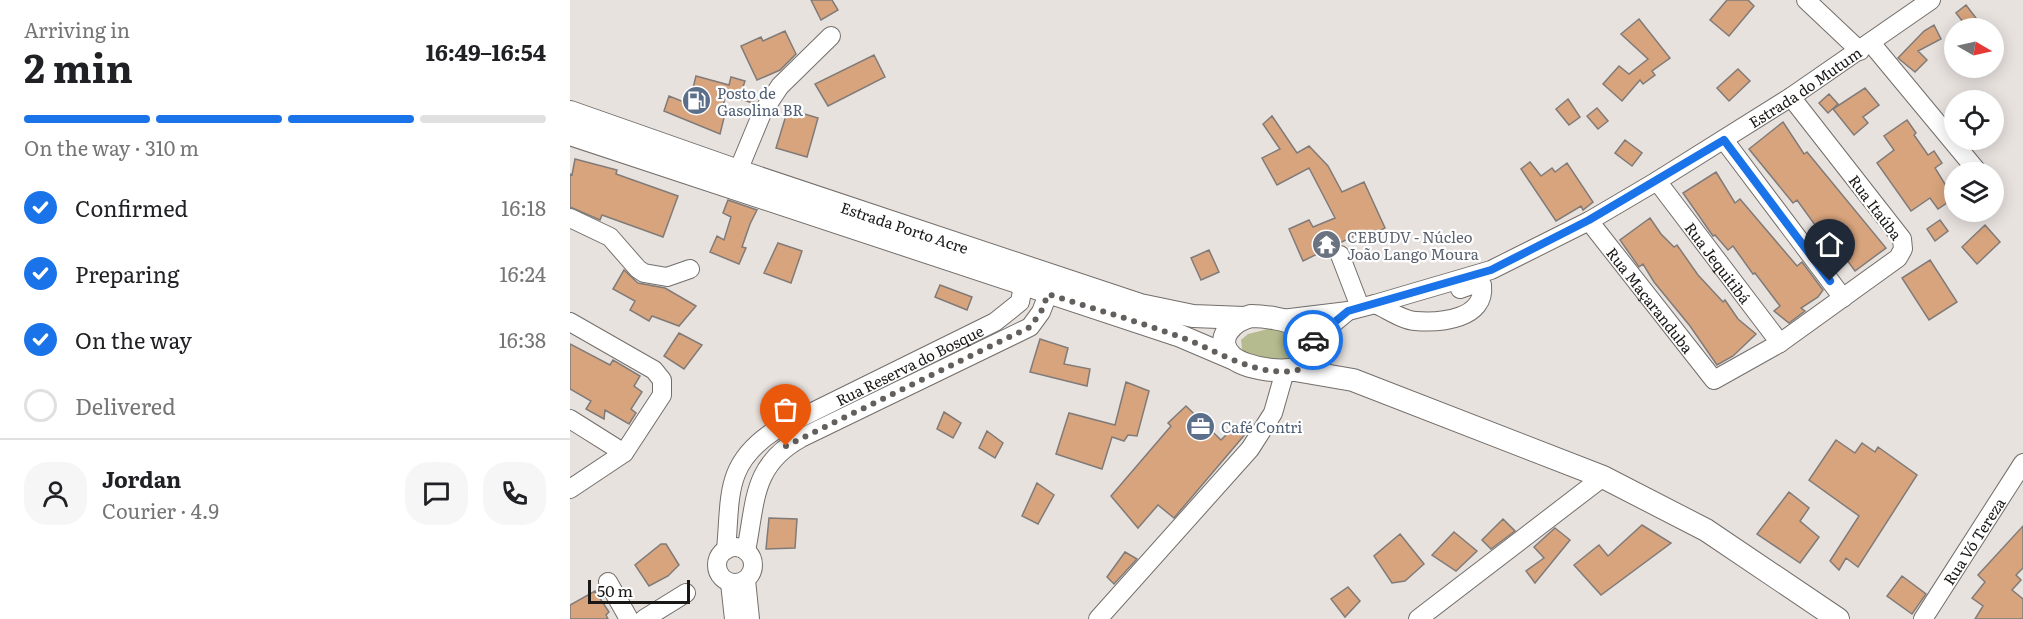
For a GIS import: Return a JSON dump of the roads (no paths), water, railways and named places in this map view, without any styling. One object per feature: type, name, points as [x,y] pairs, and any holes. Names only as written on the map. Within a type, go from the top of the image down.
[{"type":"main road","name":"Estrada Porto Acre","points":[[570,112],[738,171],[1140,305],[1193,316],[1244,318]]},
{"type":"main road","name":"Estrada Porto Acre","points":[[570,134],[1023,286],[1178,335],[1232,358]]},
{"type":"main road","points":[[1353,380],[1314,343],[1303,327],[1282,319],[1266,316],[1244,318],[1230,326],[1226,334],[1227,351],[1232,358],[1246,364],[1353,380],[1603,477],[1706,530],[1838,619]]},
{"type":"main road","points":[[1290,371],[1310,360],[1314,343]]},
{"type":"street","points":[[1806,0],[1865,47],[1969,162]]},
{"type":"street","name":"Estrada do Mutum","points":[[1282,319],[1368,308],[1491,270],[1589,220],[1724,140],[1865,47],[1931,0]]},
{"type":"street","points":[[738,171],[762,113],[780,86],[831,36]]},
{"type":"street","name":"Rua Itaúba","points":[[1714,380],[1780,343],[1898,258],[1903,249],[1902,239],[1791,97]]},
{"type":"street","points":[[1724,140],[1843,298]]},
{"type":"street","name":"Rua Jequitibá","points":[[1657,181],[1780,343]]},
{"type":"street","points":[[570,218],[610,237],[644,273],[668,277],[690,269]]},
{"type":"street","name":"Rua Maçaranduba","points":[[1589,220],[1714,380]]},
{"type":"street","points":[[1340,255],[1368,308]]},
{"type":"street","name":"Rua Reserva do Bosque","points":[[738,581],[723,578],[717,563],[726,550],[736,470],[758,442],[774,431],[1010,312],[1020,302],[1023,286]]},
{"type":"street","name":"Rua Reserva do Bosque","points":[[734,619],[738,581],[753,565],[746,551],[762,475],[774,456],[801,438],[1030,327],[1041,312],[1048,294]]},
{"type":"street","name":"Estrada do Mutum","points":[[1314,343],[1368,308]]},
{"type":"street","points":[[570,321],[654,370],[662,380],[662,395],[624,453],[570,489]]},
{"type":"street","points":[[1098,619],[1263,431],[1279,400],[1290,371]]},
{"type":"street","points":[[570,419],[624,453]]},
{"type":"street","name":"Rua Vó Tereza","points":[[1923,619],[2023,464]]},
{"type":"street","points":[[736,470],[762,475]]},
{"type":"street","points":[[1418,619],[1603,477]]},
{"type":"street","points":[[730,504],[755,507]]},
{"type":"street","points":[[726,550],[740,548],[746,551]]},
{"type":"street","name":"Rua Reserva do Bosque","points":[[738,581],[750,619]]},
{"type":"street","points":[[608,582],[629,619]]},
{"type":"street","points":[[644,619],[686,592]]},
{"type":"place","name":"Posto de Gasolina BR","points":[[696,101]]},
{"type":"place","name":"CEBUDV - Núcleo João Lango Moura","points":[[1326,245]]},
{"type":"place","name":"Café Contri","points":[[1200,426]]}]
